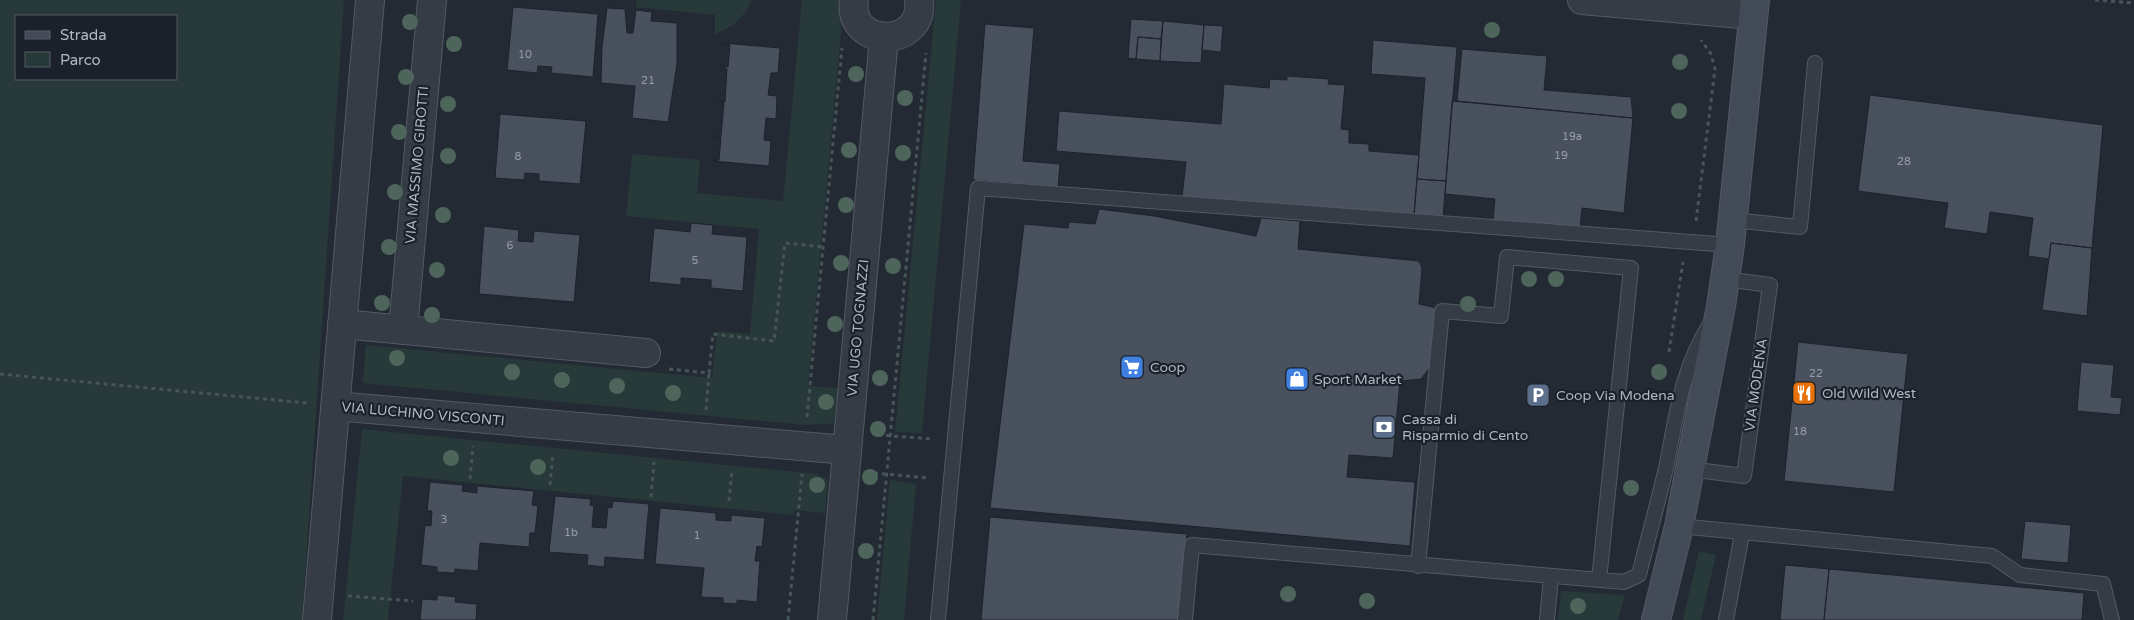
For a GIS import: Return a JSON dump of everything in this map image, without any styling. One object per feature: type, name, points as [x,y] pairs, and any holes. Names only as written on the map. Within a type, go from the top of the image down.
[{"type":"main road","points":[[1656,620],[1679,526],[1725,279],[1754,8]]},
{"type":"street","points":[[317,620],[370,0]]},
{"type":"street","name":"VIA MASSIMO GIROTTI","points":[[402,330],[432,0]]},
{"type":"street","points":[[854,0],[854,13],[863,29],[874,36],[884,37],[897,36],[911,27],[918,16],[919,0]]},
{"type":"street","points":[[1582,0],[1754,8]]},
{"type":"street","name":"VIA UGO TOGNAZZI","points":[[832,620],[884,37]]},
{"type":"street","points":[[342,324],[646,353]]},
{"type":"street","name":"VIA LUCHINO VISCONTI","points":[[335,406],[847,451]]},
{"type":"lane","points":[[938,620],[978,188],[1690,242],[1731,233],[1800,227],[1815,63]]},
{"type":"lane","points":[[1418,566],[1442,311],[1501,316],[1506,257],[1631,268],[1599,580]]},
{"type":"lane","name":"VIA MODENA","points":[[1689,469],[1744,476],[1770,285],[1725,279]]},
{"type":"lane","points":[[1185,620],[1192,545],[1418,566],[1624,582],[1639,575],[1667,463],[1684,380],[1702,337],[1720,306]]},
{"type":"lane","points":[[1679,526],[1742,534],[1992,556],[2020,575],[2103,584],[2112,620]]},
{"type":"lane","points":[[1726,620],[1742,534]]},
{"type":"lane","points":[[1547,620],[1551,577]]},
{"type":"path","points":[[2095,0],[2134,4]]},
{"type":"path","points":[[1668,355],[1683,260],[1697,218],[1715,69],[1711,54],[1702,41],[1694,37]]},
{"type":"path","points":[[807,420],[843,40]]},
{"type":"path","points":[[873,620],[927,50]]},
{"type":"path","points":[[704,420],[709,373]]},
{"type":"path","name":"VIA LUCHINO VISCONTI","points":[[0,374],[335,406]]},
{"type":"path","points":[[847,451],[890,436],[954,440]]},
{"type":"path","points":[[470,480],[473,444]]},
{"type":"path","points":[[550,485],[553,451]]},
{"type":"path","points":[[847,451],[886,474],[951,480]]},
{"type":"path","points":[[651,497],[654,460]]},
{"type":"path","points":[[788,620],[803,464]]},
{"type":"path","points":[[729,502],[732,467]]},
{"type":"path","points":[[340,596],[413,601]]},
{"type":"green space","points":[[0,0],[344,0],[302,620],[0,620]]},
{"type":"green space","points":[[637,0],[752,0],[737,21],[715,34],[715,15],[636,7]]},
{"type":"green space","points":[[802,0],[844,0],[808,386],[838,388],[834,421],[830,424],[804,425],[363,383],[366,345],[712,378],[717,331],[750,334],[759,229],[626,216],[632,154],[700,160],[697,193],[783,201]]},
{"type":"green space","points":[[936,0],[961,0],[922,433],[895,432]]},
{"type":"green space","points":[[362,429],[817,474],[828,480],[825,513],[794,510],[793,515],[403,476],[388,620],[343,620]]},
{"type":"green space","points":[[890,480],[916,484],[904,620],[877,620]]},
{"type":"green space","points":[[1699,551],[1716,555],[1701,620],[1683,620]]},
{"type":"green space","points":[[1561,591],[1625,595],[1618,620],[1558,620]]},
{"type":"building","points":[[513,7],[598,14],[593,77],[551,73],[552,67],[538,66],[537,73],[507,70]]},
{"type":"building","points":[[607,8],[625,9],[627,33],[633,33],[636,10],[652,12],[651,21],[677,23],[677,64],[668,122],[632,118],[635,86],[601,83],[602,47]]},
{"type":"building","points":[[1131,19],[1163,21],[1161,39],[1138,37],[1136,59],[1128,58]]},
{"type":"building","points":[[1163,21],[1204,25],[1201,63],[1160,61]]},
{"type":"building","points":[[985,24],[1034,28],[1023,161],[1060,164],[1058,187],[973,180]]},
{"type":"building","points":[[1204,25],[1223,26],[1221,52],[1202,50]]},
{"type":"building","points":[[1138,37],[1161,39],[1160,61],[1136,59]]},
{"type":"building","points":[[1373,40],[1457,47],[1446,181],[1417,179],[1425,78],[1371,74]]},
{"type":"building","points":[[723,43],[780,48],[778,73],[771,73],[768,95],[777,96],[776,119],[766,118],[764,140],[771,141],[769,166],[712,161],[719,160],[721,137],[714,136],[721,136],[724,103],[717,101],[725,102],[727,69],[720,66],[728,67],[730,45]]},
{"type":"building","points":[[1462,49],[1547,56],[1544,90],[1631,97],[1633,118],[1457,101]]},
{"type":"building","points":[[1287,76],[1329,79],[1328,84],[1345,85],[1341,129],[1349,130],[1349,143],[1369,144],[1369,151],[1419,155],[1414,215],[1182,197],[1186,162],[1056,151],[1059,111],[1221,124],[1224,84],[1269,88],[1270,79],[1287,80]]},
{"type":"building","points":[[1870,95],[2103,125],[2092,248],[2051,243],[2049,259],[2028,256],[2033,218],[1990,212],[1987,234],[1944,228],[1948,203],[1858,191]]},
{"type":"building","points":[[1452,101],[1633,118],[1624,213],[1582,208],[1580,229],[1493,220],[1495,199],[1445,194]]},
{"type":"building","points":[[500,114],[586,121],[580,184],[539,181],[539,174],[525,173],[524,180],[495,178]]},
{"type":"building","points":[[1417,179],[1446,181],[1443,217],[1414,215]]},
{"type":"building","points":[[1099,209],[1154,216],[1256,236],[1261,218],[1300,221],[1298,249],[1419,261],[1422,268],[1419,304],[1436,308],[1431,366],[1421,379],[1400,381],[1393,458],[1349,455],[1347,477],[1415,482],[1410,546],[990,508],[1024,224],[1068,228],[1069,222],[1095,224]]},
{"type":"building","points":[[691,223],[713,225],[712,234],[747,237],[743,291],[711,288],[711,280],[681,278],[681,285],[649,282],[654,228],[690,232]]},
{"type":"building","points":[[484,226],[519,230],[518,241],[533,242],[534,231],[580,235],[574,302],[479,294]]},
{"type":"building","points":[[2051,243],[2092,248],[2087,316],[2042,310]]},
{"type":"building","points":[[1798,342],[1908,354],[1894,492],[1784,481]]},
{"type":"building","points":[[2081,362],[2114,365],[2111,397],[2122,398],[2120,415],[2077,411]]},
{"type":"building","points":[[430,482],[463,485],[462,491],[477,493],[477,486],[534,491],[532,505],[538,506],[535,533],[530,533],[529,547],[480,543],[478,571],[455,569],[455,573],[437,572],[437,567],[421,565],[425,525],[431,526],[432,511],[427,511]]},
{"type":"building","points":[[555,496],[591,499],[590,505],[594,506],[592,527],[606,528],[608,507],[612,508],[613,501],[649,504],[644,560],[605,557],[604,567],[587,565],[588,555],[549,552]]},
{"type":"building","points":[[660,508],[716,513],[716,520],[731,521],[731,515],[765,518],[762,547],[757,546],[755,561],[760,561],[757,602],[737,600],[737,604],[723,603],[723,598],[701,597],[704,568],[655,564]]},
{"type":"building","points":[[990,517],[1187,534],[1180,620],[981,620]]},
{"type":"building","points":[[2025,521],[2071,525],[2068,563],[2021,559]]},
{"type":"building","points":[[1785,565],[1829,569],[1824,620],[1780,620]]},
{"type":"building","points":[[1829,569],[2084,593],[2082,620],[1824,620]]},
{"type":"building","points":[[437,595],[456,597],[455,602],[477,604],[476,620],[420,620],[422,599],[437,600]]},
{"type":"place","name":"Coop","points":[[1132,367]]},
{"type":"place","name":"Sport Market","points":[[1297,379]]},
{"type":"place","name":"Old Wild West","points":[[1804,393]]},
{"type":"place","name":"Coop Via Modena","points":[[1538,395]]},
{"type":"place","name":"Cassa di Risparmio di Cento","points":[[1384,427]]}]
